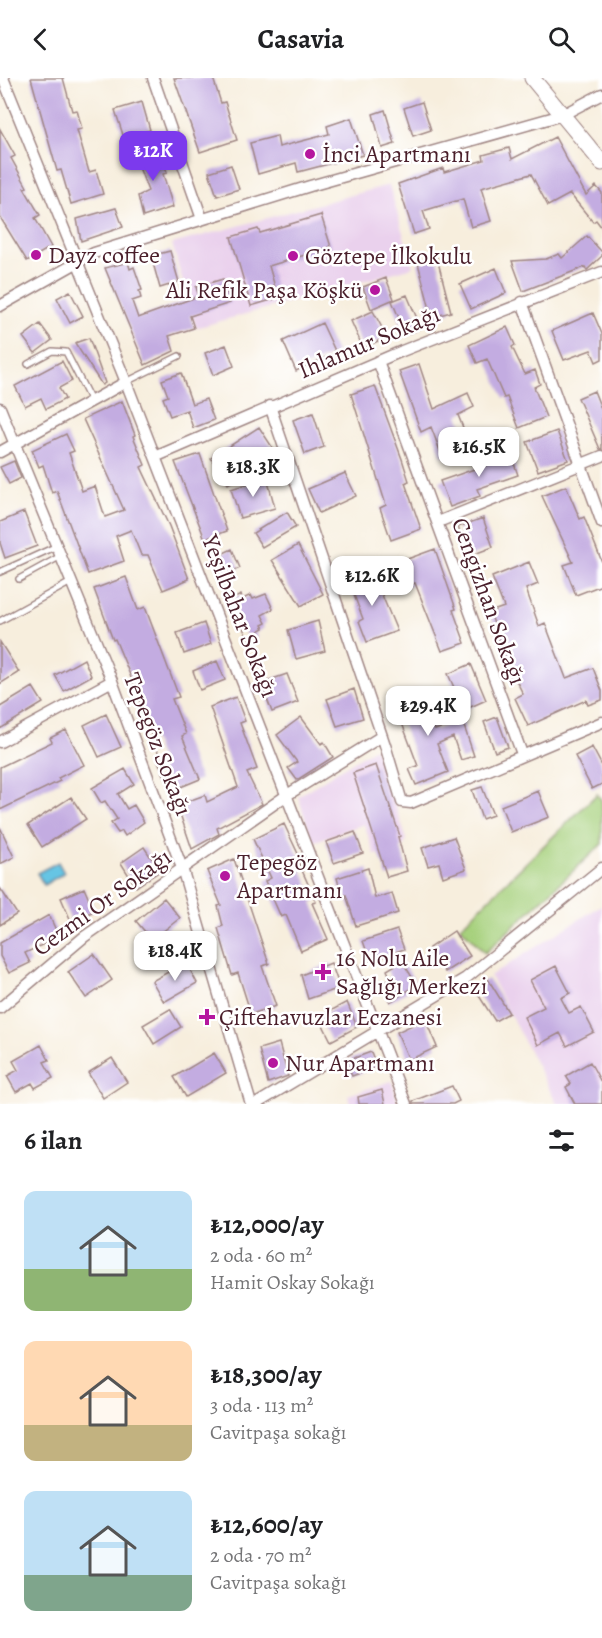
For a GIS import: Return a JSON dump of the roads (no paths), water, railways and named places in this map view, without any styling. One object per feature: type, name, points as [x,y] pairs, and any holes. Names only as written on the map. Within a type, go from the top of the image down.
[{"type":"main road","points":[[532,78],[602,163]]},
{"type":"street","name":"Yeşilbahar Sokağı","points":[[3,78],[126,382],[406,1104]]},
{"type":"street","points":[[153,78],[202,219]]},
{"type":"street","points":[[0,306],[77,261],[202,219],[427,152],[562,115],[602,94]]},
{"type":"street","name":"Ihlamur Sokağı","points":[[155,457],[378,361],[602,272]]},
{"type":"street","points":[[522,302],[602,523]]},
{"type":"street","name":"Cengizhan Sokağı","points":[[378,361],[522,754]]},
{"type":"street","points":[[0,452],[126,382]]},
{"type":"street","points":[[270,406],[382,736],[400,799],[405,804],[602,722]]},
{"type":"street","name":"Tepegöz Sokağı","points":[[0,408],[112,681],[182,868],[250,1104]]},
{"type":"street","points":[[438,522],[602,456]]},
{"type":"street","points":[[0,742],[112,681]]},
{"type":"street","name":"Cezmi Or Sokağı","points":[[0,1008],[72,946],[287,795],[382,736]]},
{"type":"street","points":[[256,1104],[466,978],[602,868]]},
{"type":"lane","points":[[28,364],[52,351],[66,352],[91,401]]},
{"type":"lane","points":[[126,382],[179,356]]},
{"type":"lane","points":[[0,572],[59,551]]},
{"type":"lane","points":[[19,579],[59,551]]},
{"type":"lane","points":[[0,621],[71,582]]},
{"type":"water","points":[[58,862],[64,873],[44,885],[37,873]]},
{"type":"place","name":"İnci Apartmanı","points":[[310,154]]},
{"type":"place","name":"Dayz coffee","points":[[36,255]]},
{"type":"place","name":"Göztepe İlkokulu","points":[[293,256]]},
{"type":"place","name":"Ali Refik Paşa Köşkü","points":[[375,290]]},
{"type":"place","name":"Tepegöz Apartmanı","points":[[225,876]]},
{"type":"place","name":"16 Nolu Aile Sağlığı Merkezi","points":[[323,972]]},
{"type":"place","name":"Çiftehavuzlar Eczanesi","points":[[207,1017]]},
{"type":"place","name":"Nur Apartmanı","points":[[273,1063]]}]
